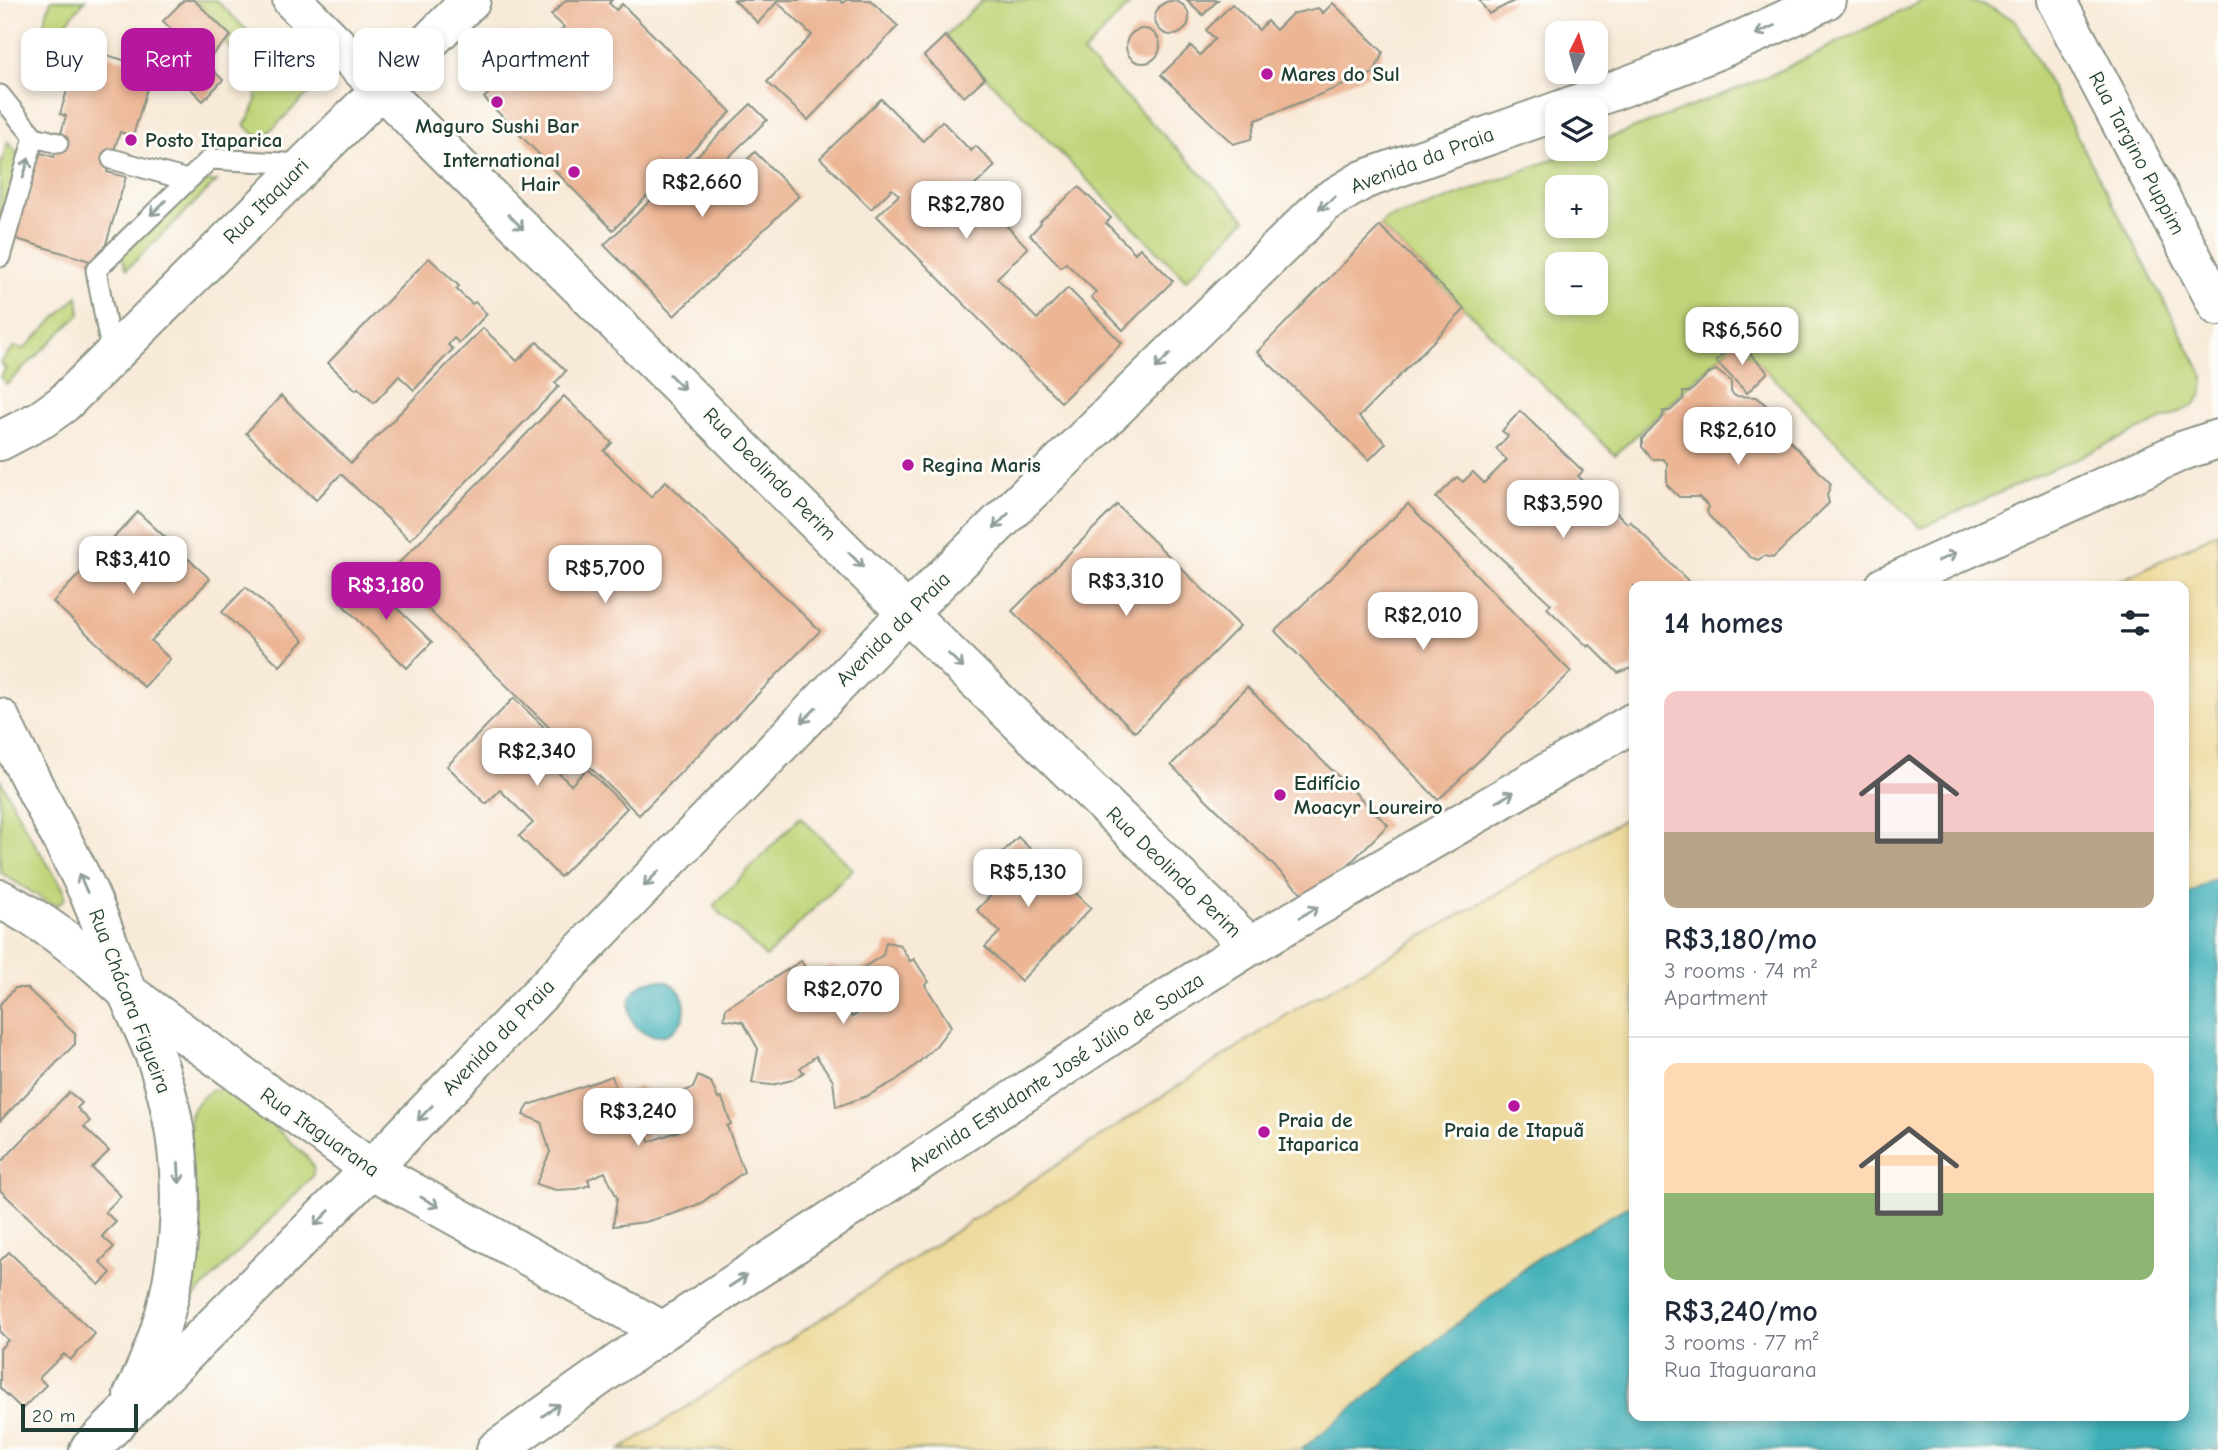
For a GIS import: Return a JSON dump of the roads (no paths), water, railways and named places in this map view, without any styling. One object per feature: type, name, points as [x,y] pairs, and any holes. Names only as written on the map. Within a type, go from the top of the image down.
[{"type":"street","name":"Rua Deolindo Perim","points":[[292,0],[353,62]]},
{"type":"street","name":"Rua Itaquari","points":[[442,28],[471,0]]},
{"type":"street","name":"Avenida da Praia","points":[[89,1450],[370,1169],[907,613],[1308,218],[1343,191],[1363,180],[1659,75],[1732,45],[1826,0]]},
{"type":"street","points":[[2045,0],[2065,21],[2080,43]]},
{"type":"street","name":"Rua Targino Puppim","points":[[2056,0],[2218,306]]},
{"type":"street","name":"Rua Itaquari","points":[[0,441],[42,419],[63,404],[378,91]]},
{"type":"street","name":"Rua Deolindo Perim","points":[[382,91],[907,613],[1250,946]]},
{"type":"street","points":[[0,415],[31,412],[63,404]]},
{"type":"street","points":[[2182,451],[2207,434],[2218,419]]},
{"type":"street","points":[[1896,581],[2182,451],[2218,439]]},
{"type":"street","name":"Rua Chácara Figueira","points":[[0,718],[83,881],[145,1031],[160,1071],[173,1121],[181,1197],[171,1289],[155,1346],[142,1378],[120,1419]]},
{"type":"street","name":"Avenida Estudante José Júlio de Souza","points":[[496,1450],[663,1331],[1250,946],[1629,725]]},
{"type":"street","name":"Rua Itaguarana","points":[[0,899],[61,934],[127,992],[370,1169],[663,1331]]},
{"type":"street","points":[[173,1121],[173,1106],[190,1079],[212,1070],[236,1072]]},
{"type":"lane","points":[[0,95],[34,137],[58,143]]},
{"type":"lane","points":[[0,257],[34,137]]},
{"type":"lane","points":[[112,159],[187,180]]},
{"type":"lane","points":[[112,355],[96,270],[210,159],[304,163]]},
{"type":"water","points":[[2218,877],[2218,1450],[1301,1450],[1543,1254],[1629,1206],[1629,1421],[2189,1421],[2189,893]]},
{"type":"water","points":[[657,980],[668,982],[677,988],[683,997],[683,1019],[677,1028],[668,1034],[657,1036],[646,1034],[637,1028],[631,1019],[629,1008],[631,997],[637,988],[646,982]]},
{"type":"place","name":"Mares do Sul","points":[[1267,74]]},
{"type":"place","name":"Maguro Sushi Bar","points":[[497,102]]},
{"type":"place","name":"Posto Itaparica","points":[[131,140]]},
{"type":"place","name":"International Hair","points":[[574,172]]},
{"type":"place","name":"Regina Maris","points":[[908,465]]},
{"type":"place","name":"Edifício Moacyr Loureiro","points":[[1280,795]]},
{"type":"place","name":"Praia de Itapuã","points":[[1514,1106]]},
{"type":"place","name":"Praia de Itaparica","points":[[1264,1132]]}]
